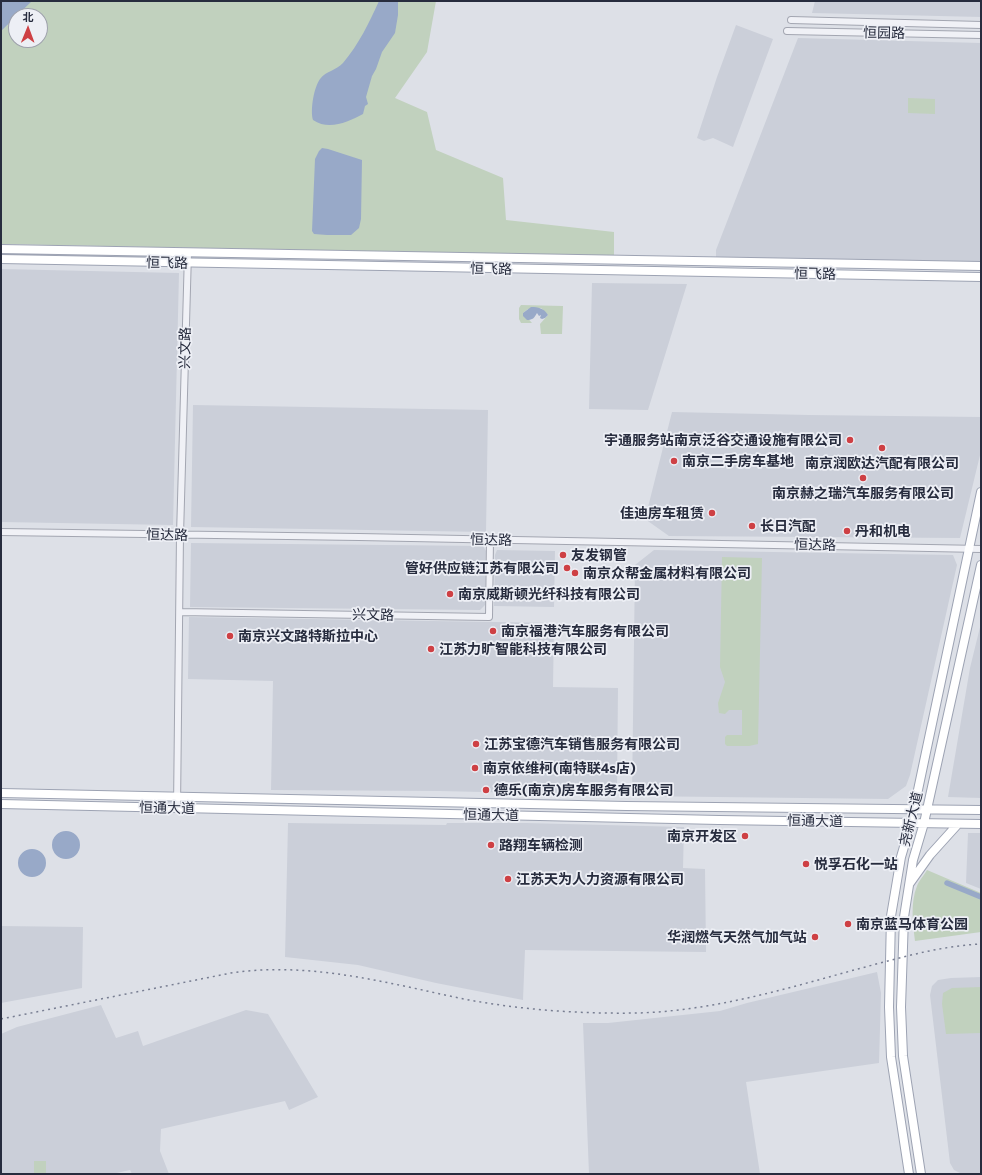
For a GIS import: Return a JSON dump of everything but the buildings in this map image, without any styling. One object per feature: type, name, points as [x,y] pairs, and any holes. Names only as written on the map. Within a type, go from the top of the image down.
[{"type":"main road","name":"恒飞路","points":[[1,249],[981,266]]},
{"type":"main road","name":"恒飞路","points":[[1,259],[981,277]]},
{"type":"main road","name":"尧新大道","points":[[909,1174],[891,1057],[889,1007],[891,916],[900,864],[911,823],[981,492]]},
{"type":"main road","name":"尧新大道","points":[[921,1174],[906,1076],[902,1034],[904,917],[913,860],[924,823],[981,565]]},
{"type":"main road","name":"恒通大道","points":[[1,793],[626,806],[981,810]]},
{"type":"main road","name":"恒通大道","points":[[1,804],[981,824]]},
{"type":"main road","points":[[908,887],[930,855],[958,824]]},
{"type":"street","name":"恒园路","points":[[791,20],[981,25]]},
{"type":"street","points":[[946,24],[947,35]]},
{"type":"street","name":"恒园路","points":[[787,31],[981,35]]},
{"type":"street","name":"兴文路","points":[[177,808],[180,535],[188,253]]},
{"type":"street","name":"恒达路","points":[[1,532],[359,537],[981,549]]},
{"type":"street","name":"兴文路","points":[[180,612],[489,617],[490,540]]},
{"type":"shaded area","points":[[815,1],[981,1],[981,17],[812,13]]},
{"type":"shaded area","points":[[736,25],[773,39],[733,147],[713,138],[704,141],[697,138]]},
{"type":"shaded area","points":[[798,38],[981,43],[981,263],[721,259],[716,257],[716,250]]},
{"type":"shaded area","points":[[1,269],[179,273],[173,525],[1,522]]},
{"type":"shaded area","points":[[592,283],[687,284],[648,410],[589,409]]},
{"type":"shaded area","points":[[193,405],[488,410],[486,532],[191,527]]},
{"type":"shaded area","points":[[672,412],[981,417],[981,451],[960,538],[669,536],[645,519]]},
{"type":"shaded area","points":[[191,543],[483,546],[486,551],[485,605],[480,610],[190,607]]},
{"type":"shaded area","points":[[497,550],[555,551],[554,607],[494,606],[495,555]]},
{"type":"shaded area","points":[[654,550],[953,555],[957,565],[910,775],[906,786],[888,799],[632,796],[635,565]]},
{"type":"shaded area","points":[[189,617],[554,623],[553,687],[618,688],[617,788],[613,795],[439,791],[271,790],[273,681],[188,679]]},
{"type":"shaded area","points":[[981,623],[981,798],[948,797],[970,668]]},
{"type":"shaded area","points":[[288,823],[446,825],[447,823],[526,823],[684,827],[683,868],[705,869],[706,952],[525,950],[523,1000],[436,983],[358,965],[285,957]]},
{"type":"shaded area","points":[[968,833],[981,833],[981,889],[966,883]]},
{"type":"shaded area","points":[[1,926],[83,927],[82,988],[1,1003]]},
{"type":"shaded area","points":[[877,972],[881,993],[879,1063],[746,1082],[760,1174],[589,1174],[583,1023],[608,1023],[720,1011],[747,1003]]},
{"type":"shaded area","points":[[981,977],[981,1174],[962,1174],[954,1170],[950,1163],[930,995],[932,986],[938,980]]},
{"type":"shaded area","points":[[101,1005],[116,1038],[138,1031],[143,1046],[246,1010],[268,1014],[318,1097],[289,1110],[285,1101],[161,1129],[160,1151],[169,1174],[132,1174],[130,1170],[112,1174],[1,1174],[1,1034],[17,1027]]},
{"type":"green space","points":[[22,1],[436,1],[427,52],[395,98],[427,112],[436,150],[503,178],[506,220],[614,232],[614,256],[1,244],[1,26],[8,18],[8,48],[48,48],[48,8],[16,8]]},
{"type":"green space","points":[[908,98],[935,99],[935,114],[908,113]]},
{"type":"green space","points":[[521,305],[563,306],[562,334],[541,334],[540,324],[548,315],[541,308],[528,309],[523,313],[532,323],[521,323],[519,319],[519,308]]},
{"type":"green space","points":[[722,557],[762,558],[758,744],[749,746],[727,746],[725,744],[725,737],[727,735],[742,735],[742,710],[729,710],[725,714],[719,713],[718,703],[725,682],[720,667]]},
{"type":"green space","points":[[927,870],[981,893],[981,932],[915,941],[913,928],[913,899],[918,884]]},
{"type":"green space","points":[[981,987],[981,1033],[946,1034],[942,1004],[943,993],[952,988]]},
{"type":"green space","points":[[34,1161],[46,1161],[46,1174],[34,1174]]},
{"type":"water","points":[[1,1],[32,1],[25,8],[8,8],[8,24],[1,31]]},
{"type":"water","points":[[379,1],[398,1],[398,15],[395,33],[382,52],[372,76],[366,97],[368,104],[365,106],[363,114],[351,120],[332,125],[325,125],[313,120],[312,105],[314,93],[320,79],[325,74],[341,65],[349,56],[363,33]]},
{"type":"water","points":[[322,148],[362,160],[361,219],[359,228],[351,235],[314,234],[312,231],[315,159]]},
{"type":"water","points":[[531,307],[541,308],[548,315],[542,319],[540,318],[541,315],[539,316],[537,313],[531,320],[527,320],[523,316],[523,313]]},
{"type":"water","points":[[66,831],[76,835],[80,845],[76,855],[66,859],[56,855],[52,845],[56,835]]},
{"type":"water","points":[[32,849],[42,853],[46,863],[42,873],[32,877],[22,873],[18,863],[22,853]]},
{"type":"waterway","points":[[947,883],[981,897]]},
{"type":"railway","points":[[1,1019],[231,973],[262,970],[322,972],[351,976],[469,1000],[532,1009],[595,1013],[665,1011],[719,1004],[773,992],[917,954],[949,947],[981,944]]},
{"type":"place","name":"宇通服务站南京泛谷交通设施有限公司","points":[[850,440]]},
{"type":"place","name":"南京润欧达汽配有限公司","points":[[882,448]]},
{"type":"place","name":"南京二手房车基地","points":[[674,461]]},
{"type":"place","name":"南京赫之瑞汽车服务有限公司","points":[[863,478]]},
{"type":"place","name":"佳迪房车租赁","points":[[712,513]]},
{"type":"place","name":"长日汽配","points":[[752,526]]},
{"type":"place","name":"丹和机电","points":[[847,531]]},
{"type":"place","name":"友发钢管","points":[[563,555]]},
{"type":"place","name":"管好供应链江苏有限公司","points":[[567,568]]},
{"type":"place","name":"南京众帮金属材料有限公司","points":[[575,573]]},
{"type":"place","name":"南京威斯顿光纤科技有限公司","points":[[450,594]]},
{"type":"place","name":"南京福港汽车服务有限公司","points":[[493,631]]},
{"type":"place","name":"南京兴文路特斯拉中心","points":[[230,636]]},
{"type":"place","name":"江苏力旷智能科技有限公司","points":[[431,649]]},
{"type":"place","name":"江苏宝德汽车销售服务有限公司","points":[[476,744]]},
{"type":"place","name":"南京依维柯(南特联4s店)","points":[[475,768]]},
{"type":"place","name":"德乐(南京)房车服务有限公司","points":[[486,790]]},
{"type":"place","name":"南京开发区","points":[[745,836]]},
{"type":"place","name":"路翔车辆检测","points":[[491,845]]},
{"type":"place","name":"悦孚石化一站","points":[[806,864]]},
{"type":"place","name":"江苏天为人力资源有限公司","points":[[508,879]]},
{"type":"place","name":"南京蓝马体育公园","points":[[848,924]]},
{"type":"place","name":"华润燃气天然气加气站","points":[[815,937]]}]
